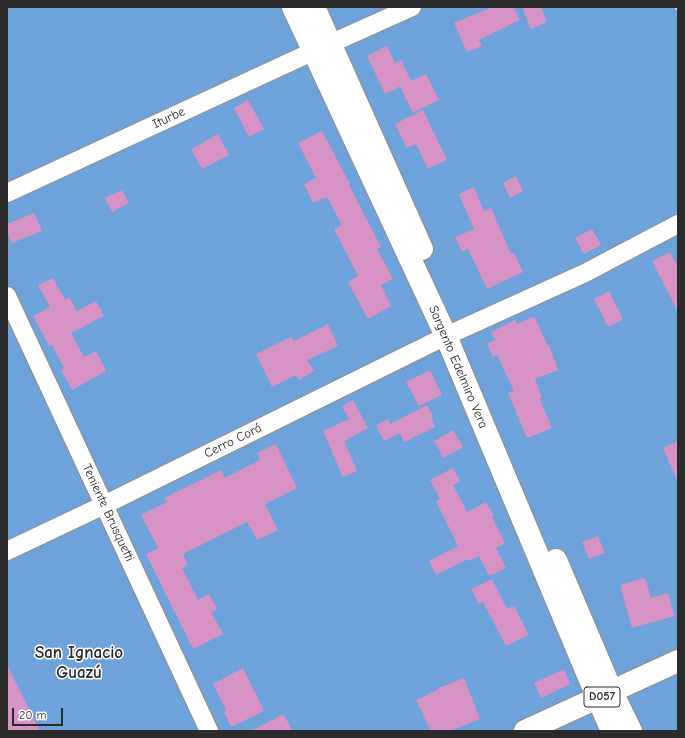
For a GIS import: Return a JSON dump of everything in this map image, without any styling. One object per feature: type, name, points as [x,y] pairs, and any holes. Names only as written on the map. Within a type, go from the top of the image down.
[{"type":"street","name":"Sargento Edelmiro Vera","points":[[293,7],[322,47],[452,333],[605,695],[612,731]]},
{"type":"street","name":"Sargento Edelmiro Vera","points":[[314,7],[322,47]]},
{"type":"street","name":"Iturbe","points":[[7,192],[412,7]]},
{"type":"street","name":"Cerro Corá","points":[[7,551],[104,505],[452,333],[585,273],[678,224]]},
{"type":"street","name":"Teniente Brusquetti","points":[[7,296],[210,731]]},
{"type":"street","name":"D057","points":[[525,731],[678,661]]},
{"type":"street","name":"Sargento Edelmiro Vera","points":[[605,695],[631,731]]},
{"type":"water","points":[[7,7],[674,7],[678,12],[678,731],[7,731]]},
{"type":"building","points":[[492,7],[514,7],[520,20],[479,40],[482,46],[467,52],[454,23]]},
{"type":"building","points":[[522,7],[541,7],[547,22],[531,29]]},
{"type":"building","points":[[387,46],[395,63],[401,60],[411,81],[426,74],[439,100],[413,113],[400,87],[409,82],[385,94],[367,56]]},
{"type":"building","points":[[248,100],[264,129],[249,137],[234,108]]},
{"type":"building","points":[[423,110],[447,160],[428,169],[416,144],[407,148],[395,124]]},
{"type":"building","points":[[322,131],[381,247],[377,249],[393,279],[381,285],[391,306],[368,319],[348,282],[358,276],[334,229],[342,225],[327,197],[313,203],[304,184],[316,178],[298,143]]},
{"type":"building","points":[[218,134],[229,155],[202,169],[191,149]]},
{"type":"building","points":[[516,176],[523,191],[510,198],[503,183]]},
{"type":"building","points":[[474,187],[484,211],[491,208],[511,254],[514,253],[523,272],[487,289],[468,249],[462,252],[455,237],[474,229],[459,194]]},
{"type":"building","points":[[122,190],[129,203],[112,212],[105,198]]},
{"type":"building","points":[[34,213],[42,231],[12,243],[7,232],[7,224]]},
{"type":"building","points":[[592,229],[601,245],[584,254],[575,238]]},
{"type":"building","points":[[670,252],[678,267],[678,312],[652,261]]},
{"type":"building","points":[[53,278],[65,300],[69,297],[77,311],[96,301],[104,316],[71,333],[84,357],[96,351],[106,371],[72,390],[61,370],[64,368],[52,345],[49,346],[33,316],[50,307],[38,285]]},
{"type":"building","points":[[609,291],[623,319],[608,327],[594,299]]},
{"type":"building","points":[[534,316],[548,346],[549,345],[558,370],[535,379],[542,398],[540,399],[552,428],[527,438],[508,393],[514,391],[497,355],[493,357],[487,344],[495,340],[491,332],[515,320],[517,324]]},
{"type":"building","points":[[328,324],[338,346],[307,360],[314,371],[299,380],[296,375],[272,387],[256,354],[291,337],[294,341]]},
{"type":"building","points":[[430,370],[442,395],[419,406],[406,382]]},
{"type":"building","points":[[353,400],[368,428],[344,441],[357,471],[343,477],[323,431],[349,419],[342,406]]},
{"type":"building","points":[[427,405],[433,416],[431,417],[435,427],[404,442],[400,433],[384,441],[376,425],[388,419],[390,424]]},
{"type":"building","points":[[453,430],[463,447],[443,458],[434,441]]},
{"type":"building","points":[[678,441],[678,483],[663,448]]},
{"type":"building","points":[[276,444],[297,488],[265,504],[278,530],[257,540],[247,522],[183,554],[188,565],[182,568],[198,600],[209,594],[217,609],[211,612],[223,634],[193,649],[146,554],[158,548],[141,515],[167,502],[164,498],[221,470],[225,478],[260,460],[257,453]]},
{"type":"building","points":[[453,468],[460,481],[453,485],[467,512],[486,502],[494,516],[492,517],[505,543],[496,548],[506,568],[489,576],[479,556],[469,561],[468,559],[436,575],[429,561],[458,546],[436,501],[440,499],[430,480]]},
{"type":"building","points":[[598,536],[605,553],[589,559],[582,542]]},
{"type":"building","points":[[645,578],[651,598],[668,593],[675,616],[632,628],[620,585]]},
{"type":"building","points":[[492,579],[507,609],[514,606],[529,635],[506,646],[483,602],[479,604],[471,589]]},
{"type":"building","points":[[7,665],[40,731],[7,731]]},
{"type":"building","points":[[243,668],[264,711],[231,727],[224,712],[226,710],[213,684]]},
{"type":"building","points":[[564,669],[570,684],[541,698],[534,683]]},
{"type":"building","points":[[464,678],[480,719],[450,731],[431,731],[416,700],[439,688]]},
{"type":"building","points":[[284,714],[292,731],[251,731]]},
{"type":"district","name":"San Ignacio Guazú","points":[[79,663]]}]
